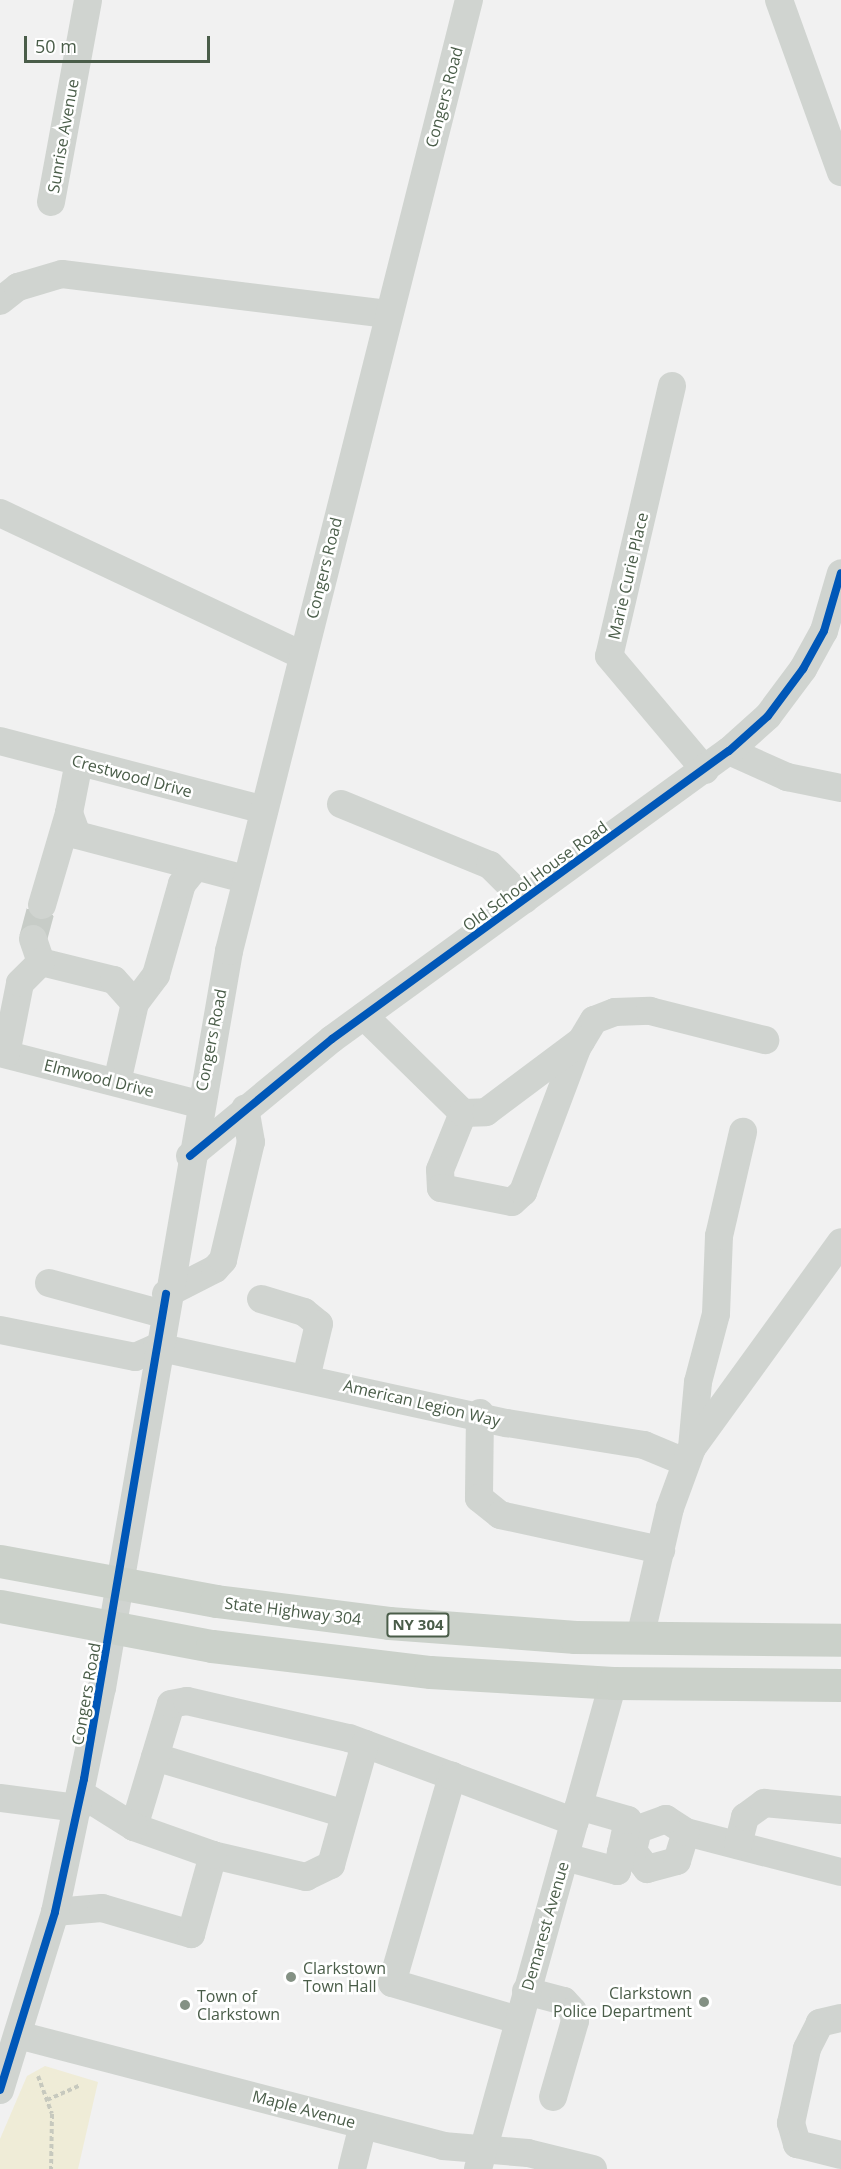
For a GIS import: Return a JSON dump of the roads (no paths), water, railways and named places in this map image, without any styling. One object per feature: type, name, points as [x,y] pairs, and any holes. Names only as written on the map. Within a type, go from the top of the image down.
[{"type":"main road","name":"State Highway 304","points":[[0,1561],[118,1584],[389,1623],[640,1638],[841,1640]]},
{"type":"main road","points":[[0,1606],[111,1628],[340,1663],[613,1683],[841,1685]]},
{"type":"street","name":"Sunrise Avenue","points":[[51,202],[88,0]]},
{"type":"street","name":"Congers Road","points":[[1,2085],[55,1912],[79,1801],[111,1628],[199,1104],[245,879],[386,314],[470,0]]},
{"type":"street","points":[[778,0],[832,127],[841,172]]},
{"type":"street","points":[[0,301],[18,287],[62,274],[386,314]]},
{"type":"street","name":"Marie Curie Place","points":[[672,386],[609,656],[705,770]]},
{"type":"street","points":[[0,513],[302,654]]},
{"type":"street","name":"Old School House Road","points":[[190,1156],[245,1109],[364,1016],[729,751],[768,716],[803,669],[824,631],[840,578]]},
{"type":"street","name":"Crestwood Drive","points":[[0,741],[264,810]]},
{"type":"street","points":[[729,751],[787,777],[841,788]]},
{"type":"street","points":[[42,905],[69,813],[79,762]]},
{"type":"street","points":[[341,804],[490,865],[525,900]]},
{"type":"street","points":[[69,813],[77,835],[158,854],[194,869],[245,879]]},
{"type":"street","points":[[117,1082],[135,1003],[156,975],[182,884],[194,869]]},
{"type":"street","points":[[3,1054],[20,983],[37,951],[114,980],[135,1003]]},
{"type":"street","points":[[463,1113],[440,1170],[441,1188],[512,1202],[523,1192],[582,1040],[594,1020],[615,1012],[650,1011],[765,1040]]},
{"type":"street","points":[[364,1016],[463,1113],[486,1112],[582,1040]]},
{"type":"street","name":"Elmwood Drive","points":[[3,1054],[199,1104]]},
{"type":"street","points":[[49,1283],[165,1304],[223,1260],[251,1143],[245,1109]]},
{"type":"street","points":[[640,1638],[660,1550],[689,1455],[698,1382],[716,1314],[719,1236],[742,1132]]},
{"type":"street","points":[[689,1455],[841,1242]]},
{"type":"street","points":[[261,1299],[304,1312],[319,1324],[306,1378]]},
{"type":"street","points":[[0,1329],[102,1353],[135,1356],[157,1347]]},
{"type":"street","name":"American Legion Way","points":[[157,1347],[689,1455]]},
{"type":"street","points":[[480,1413],[480,1497],[500,1515],[660,1550]]},
{"type":"street","name":"Demarest Avenue","points":[[482,2158],[518,2020],[613,1683]]},
{"type":"street","points":[[134,1827],[171,1704],[188,1701],[365,1744],[452,1776],[577,1814],[628,1820],[627,1852],[617,1871],[565,1857]]},
{"type":"street","points":[[0,1798],[79,1801],[134,1827],[213,1855],[306,1877],[331,1865],[365,1744]]},
{"type":"street","points":[[155,1757],[345,1814]]},
{"type":"street","points":[[452,1776],[392,1983],[518,2020]]},
{"type":"street","points":[[738,1845],[746,1817],[764,1803],[841,1810]]},
{"type":"street","points":[[627,1852],[647,1869],[677,1861],[686,1832],[841,1872]]},
{"type":"street","points":[[55,1912],[102,1908],[191,1935],[213,1855]]},
{"type":"street","points":[[526,1991],[564,2001],[573,2011],[553,2097]]},
{"type":"street","points":[[841,2018],[820,2023],[807,2049],[791,2123],[796,2144],[841,2155]]},
{"type":"street","name":"Maple Avenue","points":[[18,2035],[482,2158],[593,2169]]},
{"type":"street","points":[[352,2169],[363,2125]]},
{"type":"tunnel","points":[[33,939],[42,905]]},
{"type":"place","name":"Clarkstown Town Hall","points":[[291,1977]]},
{"type":"place","name":"Clarkstown Police Department","points":[[704,2002]]},
{"type":"place","name":"Town of Clarkstown","points":[[185,2005]]}]
